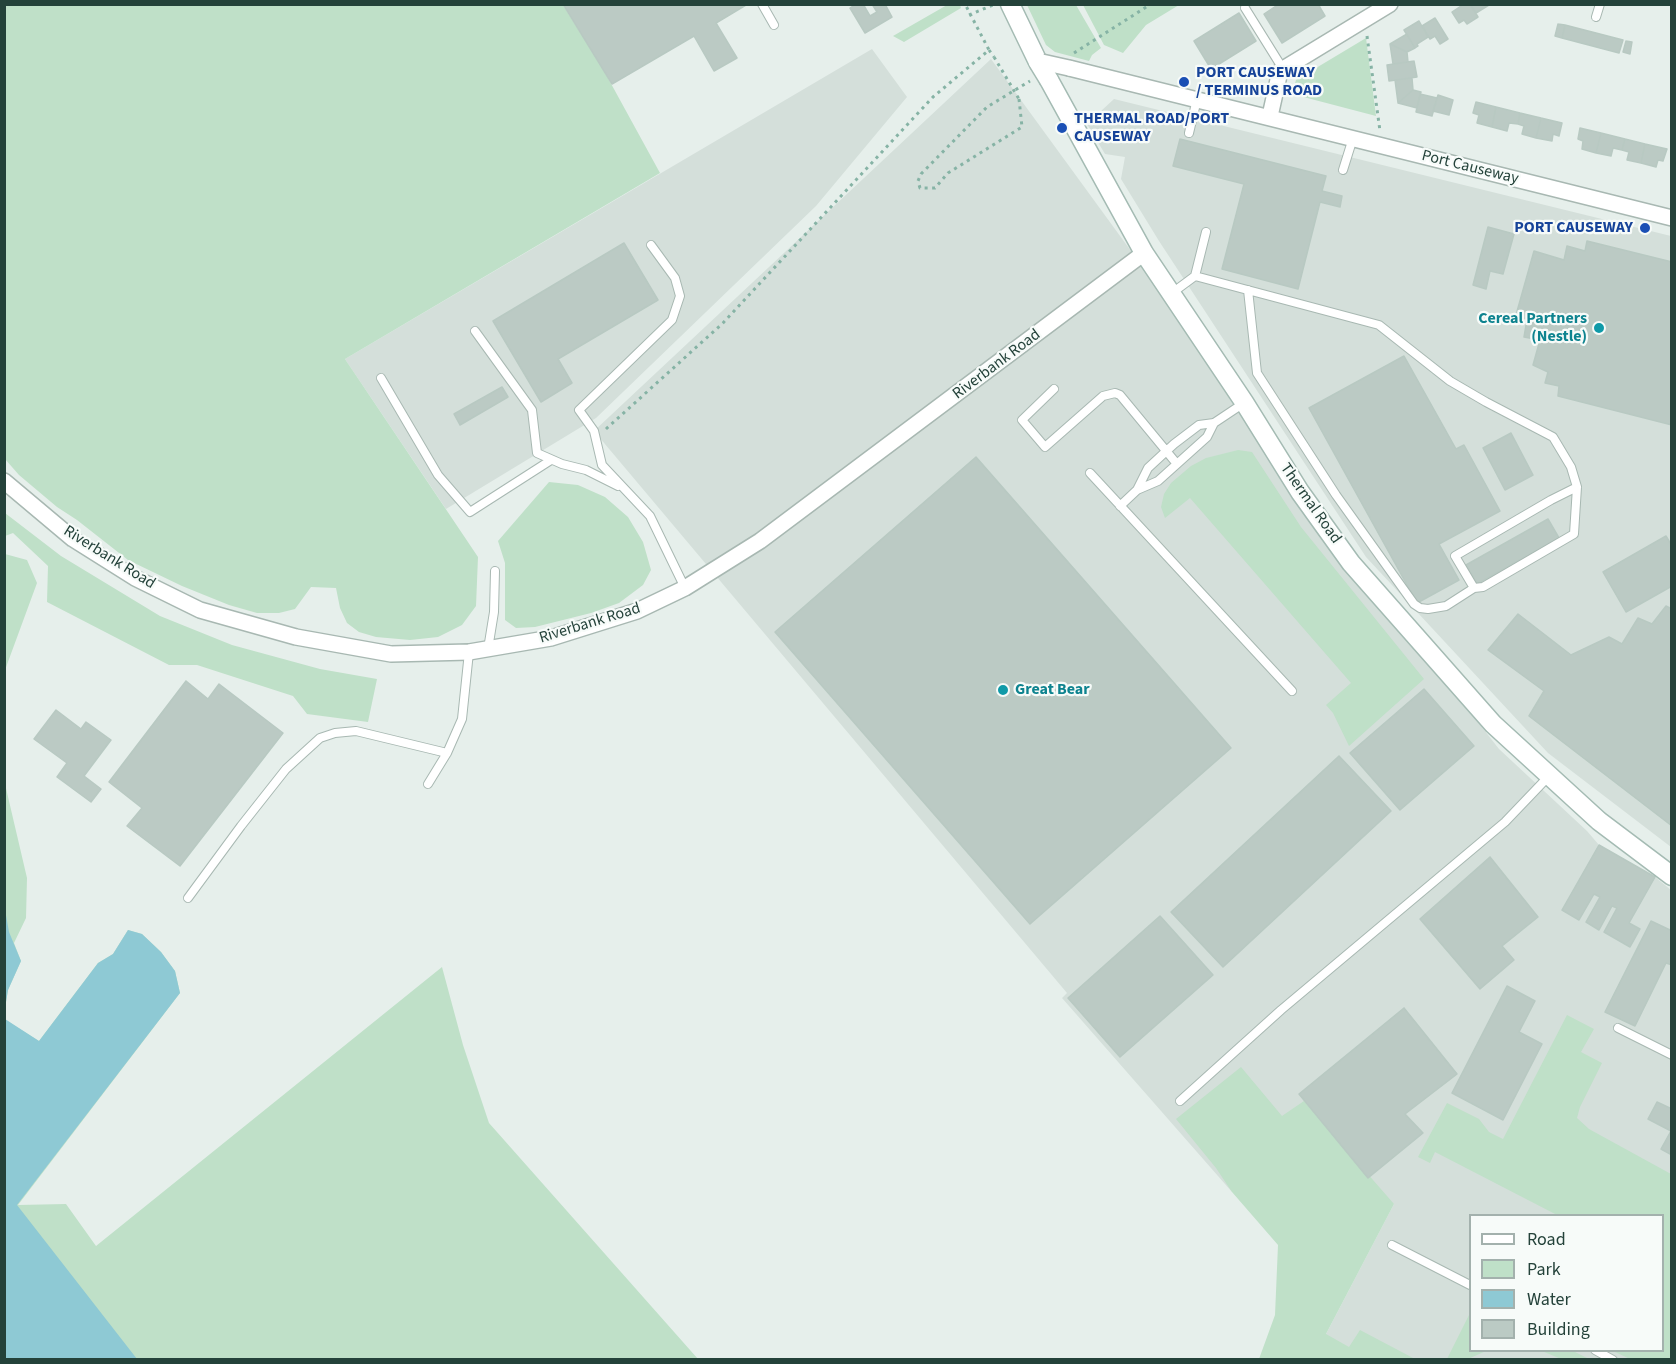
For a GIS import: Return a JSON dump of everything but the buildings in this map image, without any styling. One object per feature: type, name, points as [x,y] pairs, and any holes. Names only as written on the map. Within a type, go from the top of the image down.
[{"type":"street","name":"Thermal Road","points":[[1010,4],[1026,38],[1144,253],[1244,402],[1300,492],[1351,562],[1494,724],[1599,821],[1671,876]]},
{"type":"street","points":[[1270,117],[1280,71],[1390,4]]},
{"type":"street","name":"Port Causeway","points":[[1039,61],[1671,218]]},
{"type":"street","name":"Riverbank Road","points":[[4,481],[73,539],[135,578],[200,610],[296,638],[391,654],[469,652],[551,638],[593,627],[637,611],[685,588],[760,542],[1144,253]]},
{"type":"lane","points":[[762,4],[774,25]]},
{"type":"lane","points":[[1596,17],[1600,4]]},
{"type":"lane","points":[[1245,8],[1283,69]]},
{"type":"lane","points":[[1189,133],[1197,99]]},
{"type":"lane","points":[[1343,170],[1353,138]]},
{"type":"lane","points":[[1171,294],[1195,276],[1206,232]]},
{"type":"lane","points":[[651,245],[675,278],[680,296],[672,320],[579,410],[594,431],[602,465],[650,516],[685,588]]},
{"type":"lane","points":[[1195,276],[1248,290],[1379,325],[1450,381],[1553,437],[1571,467],[1577,487],[1574,534],[1483,587],[1474,588],[1446,606],[1428,609],[1414,604],[1336,495],[1257,373],[1248,290]]},
{"type":"lane","points":[[475,331],[532,410],[537,453],[551,460],[586,470],[625,490]]},
{"type":"lane","points":[[381,378],[438,475],[470,512],[551,460]]},
{"type":"lane","points":[[1054,389],[1022,420],[1045,447],[1103,396],[1115,393],[1120,395],[1177,464]]},
{"type":"lane","points":[[1120,506],[1137,490],[1158,481],[1207,437],[1214,423],[1244,402]]},
{"type":"lane","points":[[1137,490],[1148,468],[1166,452],[1199,424],[1214,423]]},
{"type":"lane","points":[[1090,473],[1292,691]]},
{"type":"lane","points":[[1474,588],[1455,556],[1577,487]]},
{"type":"lane","points":[[488,649],[494,612],[495,571]]},
{"type":"lane","points":[[428,784],[447,753],[462,719],[469,652]]},
{"type":"lane","points":[[188,897],[275,782],[304,751],[320,738],[335,733],[356,731],[447,753]]},
{"type":"lane","points":[[1180,1101],[1273,1017],[1505,822],[1550,775]]},
{"type":"lane","points":[[1618,1028],[1671,1055]]},
{"type":"lane","points":[[1392,1245],[1469,1285]]},
{"type":"lane","points":[[1599,1352],[1613,1359]]},
{"type":"path","points":[[964,4],[1019,99],[1022,127],[948,173],[935,188],[920,189],[918,181],[921,174],[987,107]]},
{"type":"path","points":[[969,15],[994,4]]},
{"type":"path","points":[[1365,20],[1382,145]]},
{"type":"path","points":[[596,438],[723,323],[933,97],[989,50]]},
{"type":"shaded area","points":[[872,49],[907,97],[816,206],[596,418],[446,509],[345,359]]},
{"type":"shaded area","points":[[991,59],[1427,657],[1499,749],[1599,845],[1655,877],[1671,890],[1671,1359],[1313,1359],[1394,1204],[1232,1192],[1062,998],[1067,993],[594,431]]},
{"type":"shaded area","points":[[1114,99],[1671,236],[1671,847],[1548,753],[1366,557],[1159,241],[1121,179],[1125,157],[1105,154],[1087,124]]},
{"type":"green space","points":[[5,5],[563,5],[603,69],[660,173],[345,359],[478,557],[476,606],[462,625],[438,637],[410,640],[376,637],[359,632],[347,623],[340,608],[336,588],[311,587],[295,609],[279,613],[257,613],[229,605],[128,560],[57,507],[19,475],[5,459]]},
{"type":"green space","points":[[947,5],[960,5],[961,8],[904,42],[893,36]]},
{"type":"green space","points":[[1027,5],[1076,5],[1101,48],[1092,55],[1089,61],[1055,52],[1046,45]]},
{"type":"green space","points":[[1083,5],[1179,5],[1146,25],[1123,53],[1104,45]]},
{"type":"green space","points":[[1366,38],[1376,116],[1292,94],[1296,80]]},
{"type":"green space","points":[[1238,450],[1252,452],[1301,527],[1424,679],[1349,746],[1333,713],[1326,705],[1351,683],[1190,498],[1165,518],[1161,507],[1164,494],[1171,483],[1191,466],[1206,458]]},
{"type":"green space","points":[[549,482],[578,485],[605,497],[628,517],[643,542],[651,570],[643,585],[619,603],[591,613],[535,627],[516,628],[505,620],[505,563],[498,541]]},
{"type":"green space","points":[[5,513],[61,556],[160,616],[232,645],[320,669],[377,679],[368,722],[307,714],[293,696],[197,665],[169,665],[47,602],[48,566],[13,533],[5,536]]},
{"type":"green space","points":[[5,554],[27,560],[37,583],[5,670]]},
{"type":"green space","points":[[5,784],[27,878],[26,918],[14,943],[21,961],[8,990],[5,1008]]},
{"type":"green space","points":[[128,930],[142,934],[161,952],[175,971],[180,993],[18,1205],[66,1204],[96,1246],[442,967],[463,1045],[489,1123],[698,1359],[5,1359],[4,1019],[39,1041],[98,963],[113,954]]},
{"type":"green space","points":[[1567,1015],[1594,1029],[1581,1052],[1602,1063],[1580,1107],[1577,1118],[1589,1129],[1671,1174],[1671,1359],[1630,1359],[1615,1352],[1664,1352],[1664,1214],[1555,1214],[1435,1152],[1430,1163],[1418,1157],[1447,1103],[1479,1119],[1489,1132],[1503,1139]]},
{"type":"green space","points":[[1241,1067],[1282,1116],[1304,1101],[1394,1204],[1326,1334],[1349,1347],[1360,1330],[1415,1359],[1259,1359],[1275,1315],[1278,1245],[1232,1192],[1216,1168],[1176,1119]]},
{"type":"green space","points":[[1469,1315],[1469,1352],[1484,1352],[1468,1359],[1447,1359]]},
{"type":"green space","points":[[1544,1352],[1575,1352],[1589,1359],[1561,1359]]},
{"type":"water","points":[[4,904],[9,932],[21,961],[8,990],[5,1008]]},
{"type":"water","points":[[128,930],[142,934],[161,952],[175,971],[180,993],[17,1205],[137,1359],[5,1359],[5,1019],[39,1041],[98,963],[113,954]]},
{"type":"place","name":"PORT CAUSEWAY / TERMINUS ROAD","points":[[1184,82]]},
{"type":"place","name":"THERMAL ROAD/PORT CAUSEWAY","points":[[1062,128]]},
{"type":"place","name":"PORT CAUSEWAY","points":[[1645,228]]},
{"type":"place","name":"Cereal Partners (Nestle)","points":[[1599,328]]},
{"type":"place","name":"Great Bear","points":[[1003,690]]}]
